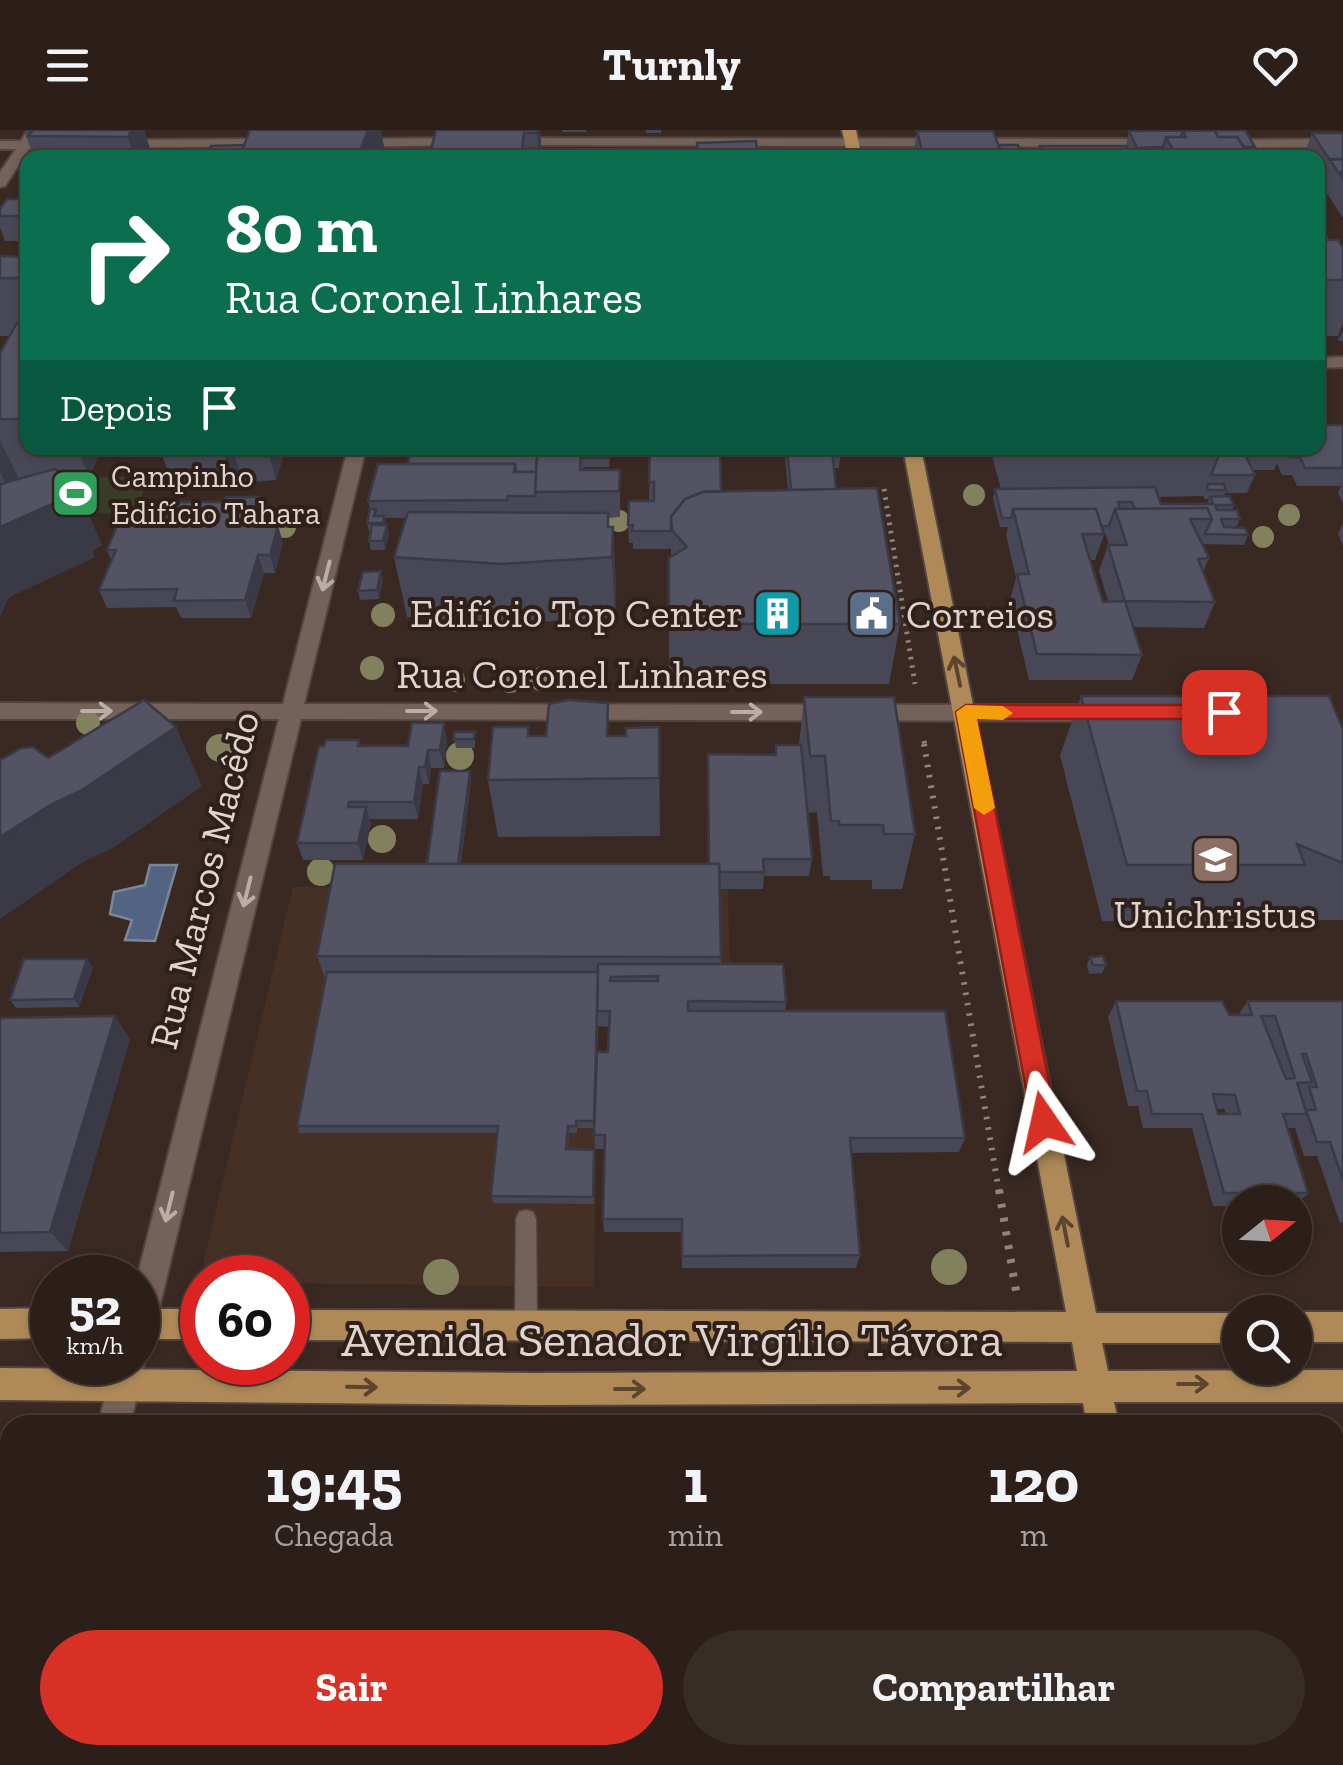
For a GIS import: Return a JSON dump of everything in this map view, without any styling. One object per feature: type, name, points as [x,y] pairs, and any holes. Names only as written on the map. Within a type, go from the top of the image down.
[{"type":"main road","points":[[913,455],[1101,1415]]},
{"type":"main road","points":[[0,1324],[30,1324]]},
{"type":"main road","name":"Avenida Senador Virgílio Távora","points":[[310,1325],[1222,1328]]},
{"type":"main road","points":[[1312,1327],[1343,1327]]},
{"type":"main road","name":"Avenida Senador Virgílio Távora","points":[[160,1374],[532,1390],[1343,1386]]},
{"type":"main road","name":"Avenida Senador Virgílio Távora","points":[[0,1384],[30,1381]]},
{"type":"street","points":[[22,150],[35,130]]},
{"type":"street","points":[[341,143],[474,142]]},
{"type":"street","points":[[493,142],[1168,144]]},
{"type":"street","points":[[104,144],[282,143]]},
{"type":"street","points":[[0,144],[84,144]]},
{"type":"street","points":[[1208,144],[1259,150]]},
{"type":"street","points":[[1279,150],[1343,144]]},
{"type":"street","points":[[0,182],[20,152]]},
{"type":"street","points":[[1337,259],[1343,278]]},
{"type":"street","name":"Rua Marcos Macêdo","points":[[156,1255],[355,455]]},
{"type":"street","name":"Rua Coronel Linhares","points":[[0,711],[1124,712]]},
{"type":"street","points":[[116,1415],[124,1385]]},
{"type":"lane","points":[[526,1219],[526,1328]]},
{"type":"path","points":[[883,485],[917,692]]},
{"type":"path","points":[[924,739],[1017,1295]]},
{"type":"shaded area","points":[[293,887],[728,888],[730,982],[598,983],[594,1287],[310,1283],[310,1255],[205,1255]]},
{"type":"green space","name":"Campinho Edifício Tahara","points":[[18,477],[149,477],[135,513],[0,514]]},
{"type":"water","points":[[150,865],[177,865],[155,941],[125,940],[132,920],[110,914],[114,892],[145,885]]},
{"type":"building","points":[[33,130],[131,130],[128,137],[28,136]]},
{"type":"building","points":[[250,130],[368,130],[360,150],[242,150]]},
{"type":"building","points":[[436,130],[537,130],[524,133],[522,149],[535,150],[431,150]]},
{"type":"building","points":[[1204,130],[1166,137],[1163,147],[1137,148],[1129,131]]},
{"type":"building","points":[[1215,130],[1218,137],[1237,137],[1245,150],[1173,150],[1166,137],[1186,137],[1183,131]]},
{"type":"building","points":[[1215,130],[1245,130],[1255,147],[1244,147],[1237,137],[1218,137]]},
{"type":"building","points":[[917,131],[993,131],[1000,150],[922,150]]},
{"type":"building","points":[[1312,133],[1343,133],[1343,159],[1329,159]]},
{"type":"building","points":[[756,141],[757,150],[697,150],[697,143]]},
{"type":"building","points":[[244,145],[242,150],[209,150],[211,146]]},
{"type":"building","points":[[999,145],[1018,145],[1020,150],[1001,150]]},
{"type":"building","points":[[1040,146],[1126,146],[1128,150],[1042,150]]},
{"type":"building","points":[[1343,159],[1340,173],[1343,179],[1330,160]]},
{"type":"building","points":[[7,199],[20,199],[20,216],[0,216]]},
{"type":"building","points":[[1325,240],[1338,240],[1343,248],[1343,280],[1325,280]]},
{"type":"building","points":[[0,256],[20,257],[20,278],[0,278]]},
{"type":"building","points":[[20,323],[20,419],[0,419],[0,353]]},
{"type":"building","points":[[1325,425],[1343,425],[1343,468],[1305,468],[1300,457],[1290,457],[1325,455]]},
{"type":"building","points":[[410,455],[537,455],[536,472],[516,472],[515,464],[408,464]]},
{"type":"building","points":[[537,455],[581,455],[580,470],[620,470],[619,491],[534,492]]},
{"type":"building","points":[[582,455],[609,455],[609,458]]},
{"type":"building","points":[[650,455],[720,455],[721,491],[685,499],[671,517],[671,531],[632,531],[633,525],[628,525],[629,501],[654,501],[654,482],[649,482]]},
{"type":"building","points":[[788,455],[833,455],[836,489],[791,490]]},
{"type":"building","points":[[1219,455],[1245,455],[1255,475],[1211,475]]},
{"type":"building","points":[[378,464],[515,464],[514,472],[536,472],[535,496],[508,496],[507,500],[368,501]]},
{"type":"building","points":[[55,469],[76,485],[62,492],[68,497],[0,527],[0,485]]},
{"type":"building","points":[[1208,484],[1224,484],[1226,490],[1208,490]]},
{"type":"building","points":[[1155,487],[1161,504],[1213,504],[1210,497],[1229,496],[1234,505],[1215,505],[1217,510],[1237,510],[1240,519],[1221,519],[1224,527],[1245,528],[1248,535],[1205,534],[1212,519],[1207,508],[1135,509],[1132,502],[1118,502],[1120,509],[1115,509],[1109,526],[1101,526],[1096,509],[1013,509],[1011,518],[1002,518],[995,489]]},
{"type":"building","points":[[877,488],[900,624],[669,624],[669,558],[687,547],[672,530],[671,517],[685,499],[703,492]]},
{"type":"building","points":[[226,497],[259,497],[249,526],[278,525],[270,555],[258,555],[245,600],[174,601],[177,589],[99,590],[116,550],[107,550],[120,518],[143,518],[141,522],[218,522],[220,514],[144,514],[149,502],[224,502]]},
{"type":"building","points":[[1207,508],[1212,519],[1190,519],[1209,558],[1198,559],[1215,602],[1125,601],[1108,545],[1127,545],[1115,509]]},
{"type":"building","points":[[370,509],[376,509],[374,516],[384,516],[383,523],[367,523]]},
{"type":"building","points":[[1013,509],[1096,509],[1104,534],[1082,534],[1103,602],[1125,601],[1142,655],[1037,654],[1017,574],[1029,574]]},
{"type":"building","points":[[408,512],[608,513],[608,527],[613,527],[612,557],[502,564],[394,557]]},
{"type":"building","points":[[372,525],[387,525],[383,541],[369,541]]},
{"type":"building","points":[[381,571],[377,590],[358,591],[363,572]]},
{"type":"building","points":[[1081,696],[1329,696],[1343,729],[1343,863],[1297,844],[1305,865],[1127,865]]},
{"type":"building","points":[[804,697],[894,697],[915,834],[884,834],[883,825],[839,825],[839,821],[831,821],[825,756],[810,756]]},
{"type":"building","points":[[144,700],[176,727],[82,790],[0,837],[0,760],[22,748],[33,747],[48,758]]},
{"type":"building","points":[[568,700],[608,703],[607,736],[626,736],[626,728],[659,727],[659,778],[488,780],[493,727],[528,727],[528,736],[546,736],[549,704]]},
{"type":"building","points":[[412,723],[444,723],[440,750],[428,750],[425,767],[419,767],[414,802],[349,802],[348,807],[366,807],[358,843],[297,843],[319,746],[324,746],[326,740],[359,740],[358,746],[408,746]]},
{"type":"building","points":[[454,732],[475,732],[474,739],[454,739]]},
{"type":"building","points":[[776,745],[801,745],[812,859],[763,859],[764,872],[719,872],[719,864],[709,864],[708,754],[776,755]]},
{"type":"building","points":[[440,771],[470,771],[458,864],[427,864]]},
{"type":"building","points":[[335,864],[719,864],[721,957],[317,956]]},
{"type":"building","points":[[1103,956],[1106,965],[1093,965],[1090,957]]},
{"type":"building","points":[[24,959],[87,959],[74,999],[10,1000]]},
{"type":"building","points":[[598,964],[783,964],[786,1002],[691,1001],[688,1011],[945,1011],[965,1138],[850,1138],[860,1255],[682,1256],[682,1219],[603,1219],[605,1135],[594,1135],[597,1052],[608,1052],[610,1011],[597,1011]],"holes":[[[658,976],[658,981],[610,981],[611,977]]]},
{"type":"building","points":[[327,972],[598,972],[594,1121],[576,1121],[576,1126],[568,1126],[566,1149],[594,1150],[593,1197],[491,1196],[498,1126],[297,1126]]},
{"type":"building","points":[[1116,1001],[1222,1001],[1229,1015],[1252,1015],[1248,1001],[1343,1001],[1343,1180],[1330,1142],[1317,1142],[1306,1110],[1316,1110],[1309,1087],[1317,1087],[1306,1054],[1302,1054],[1312,1082],[1297,1083],[1307,1114],[1283,1114],[1305,1185],[1222,1186],[1202,1114],[1152,1114],[1147,1091],[1137,1091]],"holes":[[[1261,1016],[1275,1016],[1295,1078],[1286,1079]],[[1213,1094],[1235,1095],[1240,1114],[1218,1114]]]},
{"type":"building","points":[[115,1016],[50,1232],[0,1233],[0,1018]]},
{"type":"slow traffic","points":[[984,808],[966,712],[1003,713]]},
{"type":"place","name":"Campinho Edifício Tahara","points":[[76,494]]},
{"type":"place","name":"Edifício Top Center","points":[[778,613]]},
{"type":"place","name":"Correios","points":[[871,614]]},
{"type":"place","name":"Unichristus","points":[[1215,859]]},
{"type":"route","points":[[1044,1122],[966,712],[1224,712]]}]
